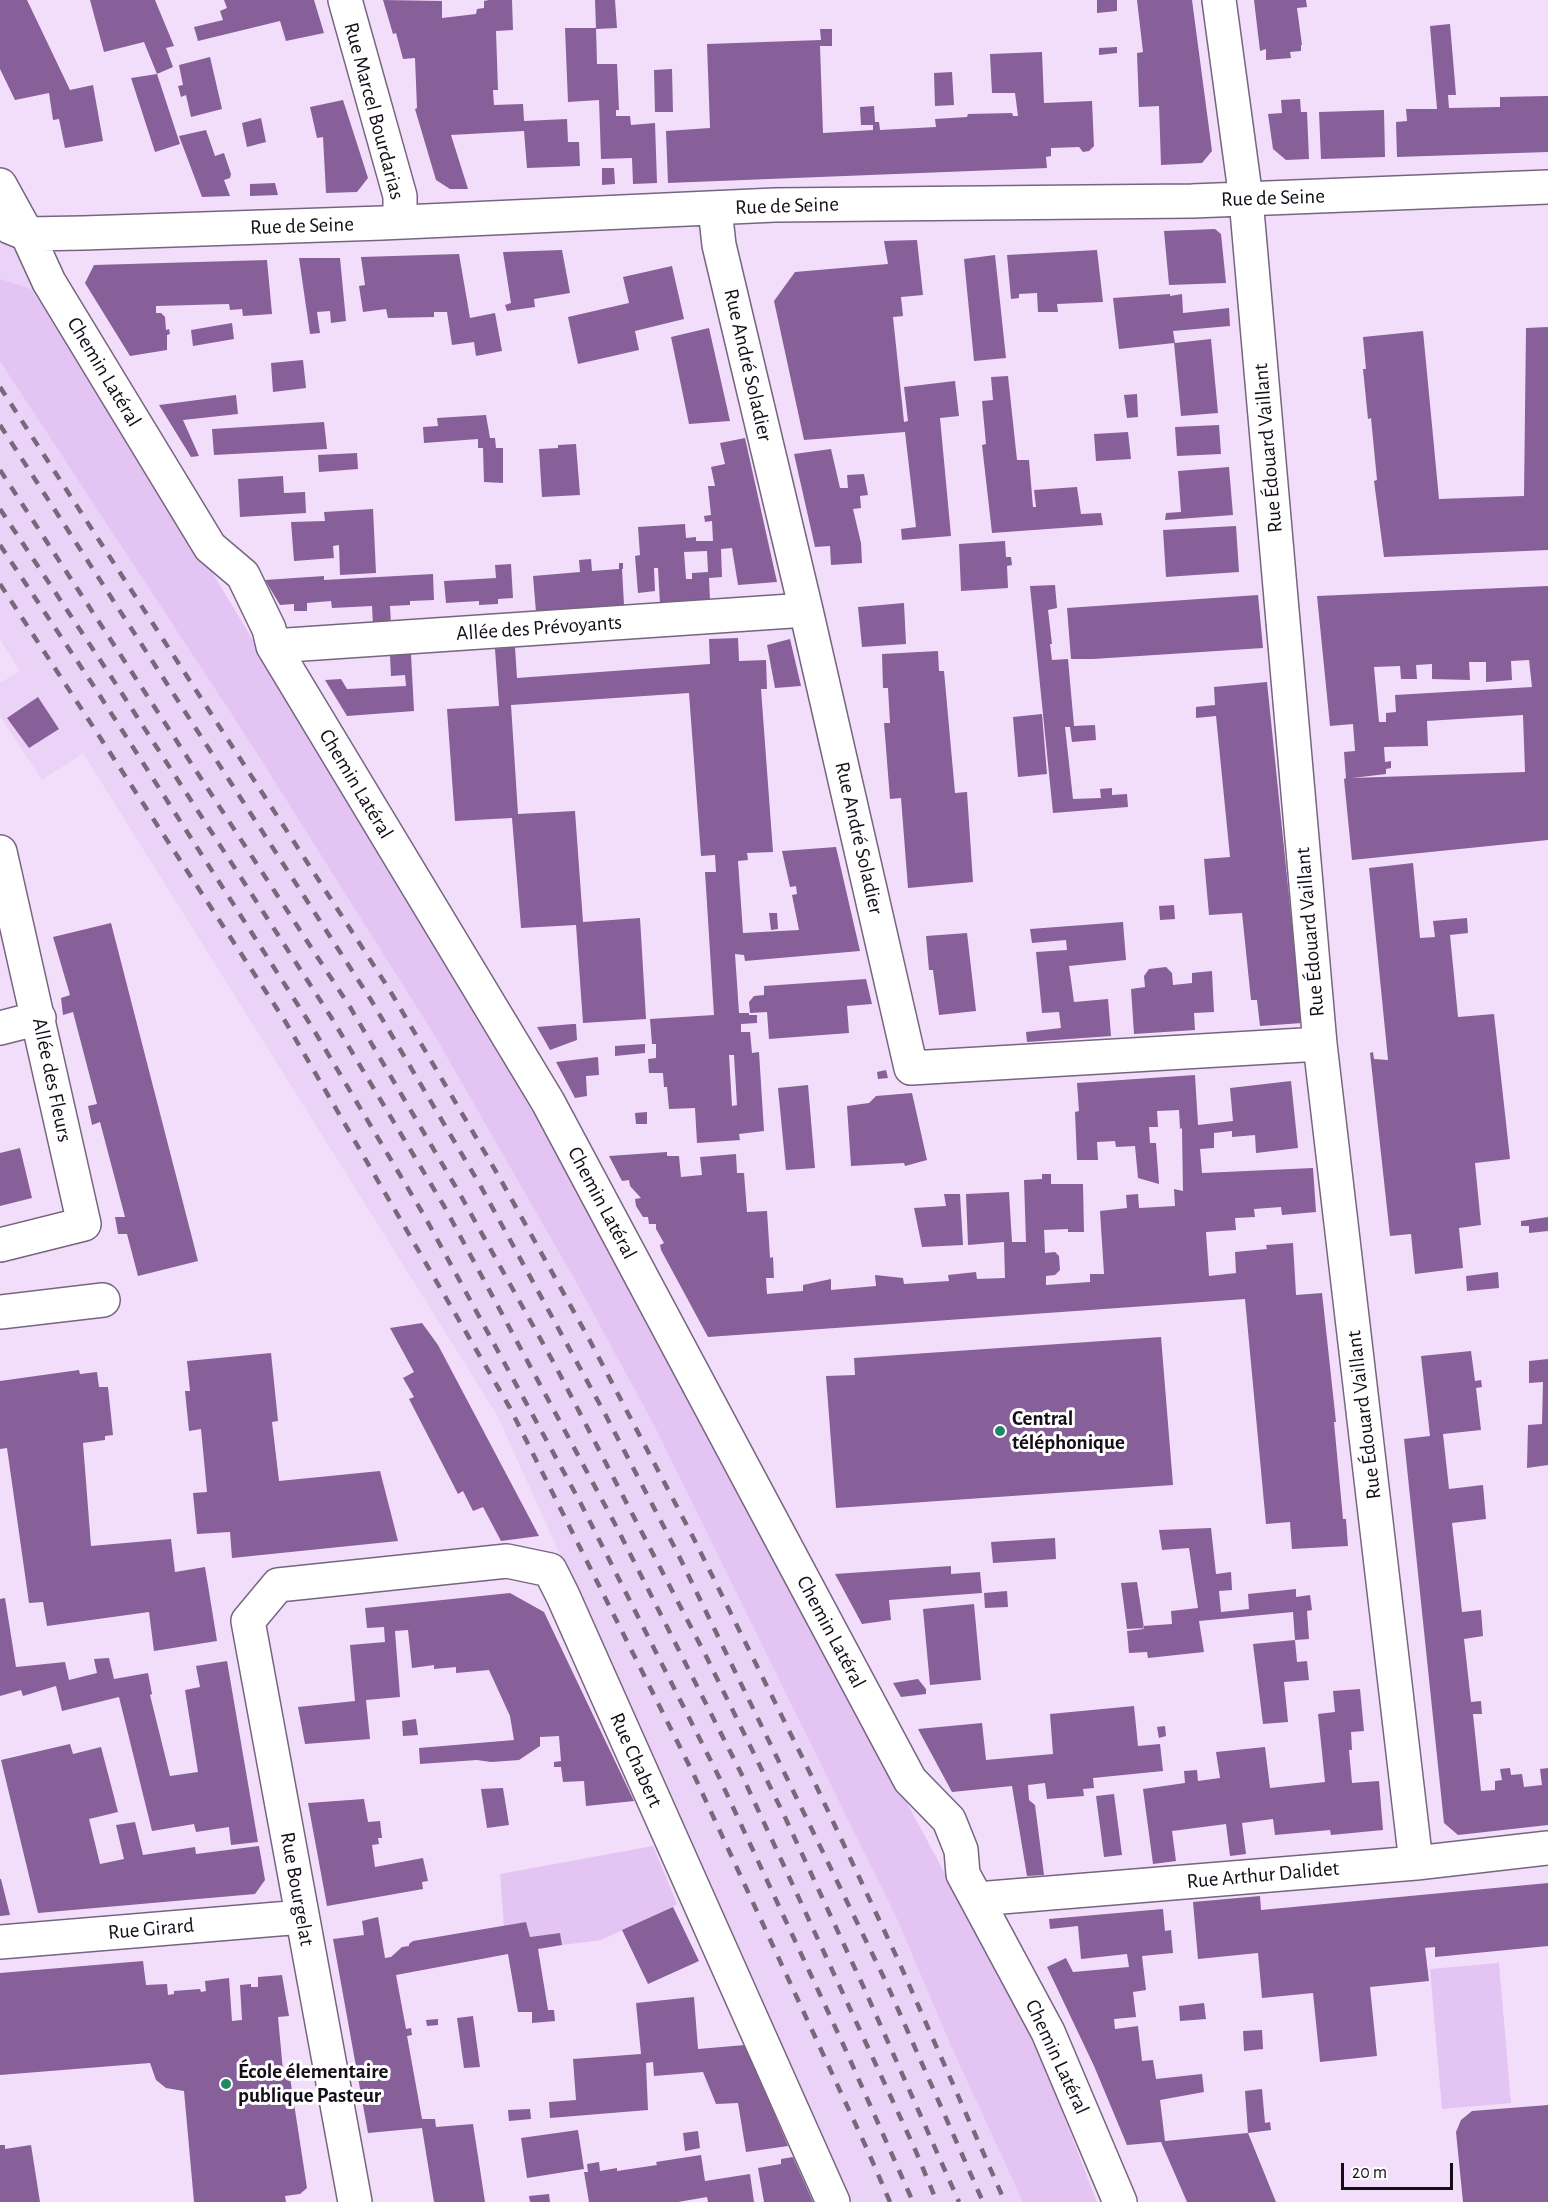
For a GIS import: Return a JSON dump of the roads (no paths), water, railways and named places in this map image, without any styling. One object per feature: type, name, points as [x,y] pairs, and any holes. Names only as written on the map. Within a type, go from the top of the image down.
[{"type":"street","name":"Rue Marcel Bourdarias","points":[[345,0],[400,196],[400,222]]},
{"type":"street","name":"Rue Édouard Vaillant","points":[[1219,0],[1246,199],[1320,1044],[1416,1863]]},
{"type":"street","name":"Chemin Latéral","points":[[0,185],[14,229],[49,282],[210,547],[243,575],[269,629],[273,646],[548,1102],[910,1780],[949,1820],[960,1851],[963,1874],[1048,2032],[1120,2202]]},
{"type":"street","name":"Rue de Seine","points":[[14,229],[400,222],[776,205],[1246,199],[1548,187]]},
{"type":"street","name":"Rue André Soladier","points":[[715,209],[719,245],[806,609],[911,1068],[1320,1044]]},
{"type":"street","name":"Allée des Prévoyants","points":[[273,646],[806,609]]},
{"type":"street","name":"Allée des Fleurs","points":[[0,852],[84,1224],[0,1245]]},
{"type":"street","points":[[0,1028],[39,1018]]},
{"type":"street","points":[[0,1312],[103,1300]]},
{"type":"street","name":"Rue Chabert","points":[[278,1585],[507,1561],[550,1570],[833,2202]]},
{"type":"street","name":"Rue Bourgelat","points":[[278,1585],[248,1621],[355,2202]]},
{"type":"street","name":"Rue Arthur Dalidet","points":[[977,1899],[1416,1863],[1548,1848]]},
{"type":"street","name":"Rue Girard","points":[[0,1942],[302,1917]]},
{"type":"railway","points":[[0,387],[389,989],[498,1175],[589,1339],[694,1539],[812,1777],[899,1962],[1005,2202]]},
{"type":"railway","points":[[0,425],[371,1000],[480,1185],[604,1412],[677,1552],[886,1982],[983,2202]]},
{"type":"railway","points":[[0,470],[350,1007],[461,1196],[556,1367],[707,1658],[784,1815],[959,2202]]},
{"type":"railway","points":[[0,509],[331,1017],[444,1206],[615,1524],[741,1773],[914,2147],[937,2202]]},
{"type":"railway","points":[[0,545],[95,688],[312,1027],[425,1217],[580,1502],[718,1775],[843,2044],[913,2202]]},
{"type":"railway","points":[[0,584],[285,1021],[510,1408],[693,1773],[890,2202]]},
{"type":"place","name":"Central téléphonique","points":[[1000,1431]]},
{"type":"place","name":"École élementaire publique Pasteur","points":[[226,2084]]}]
